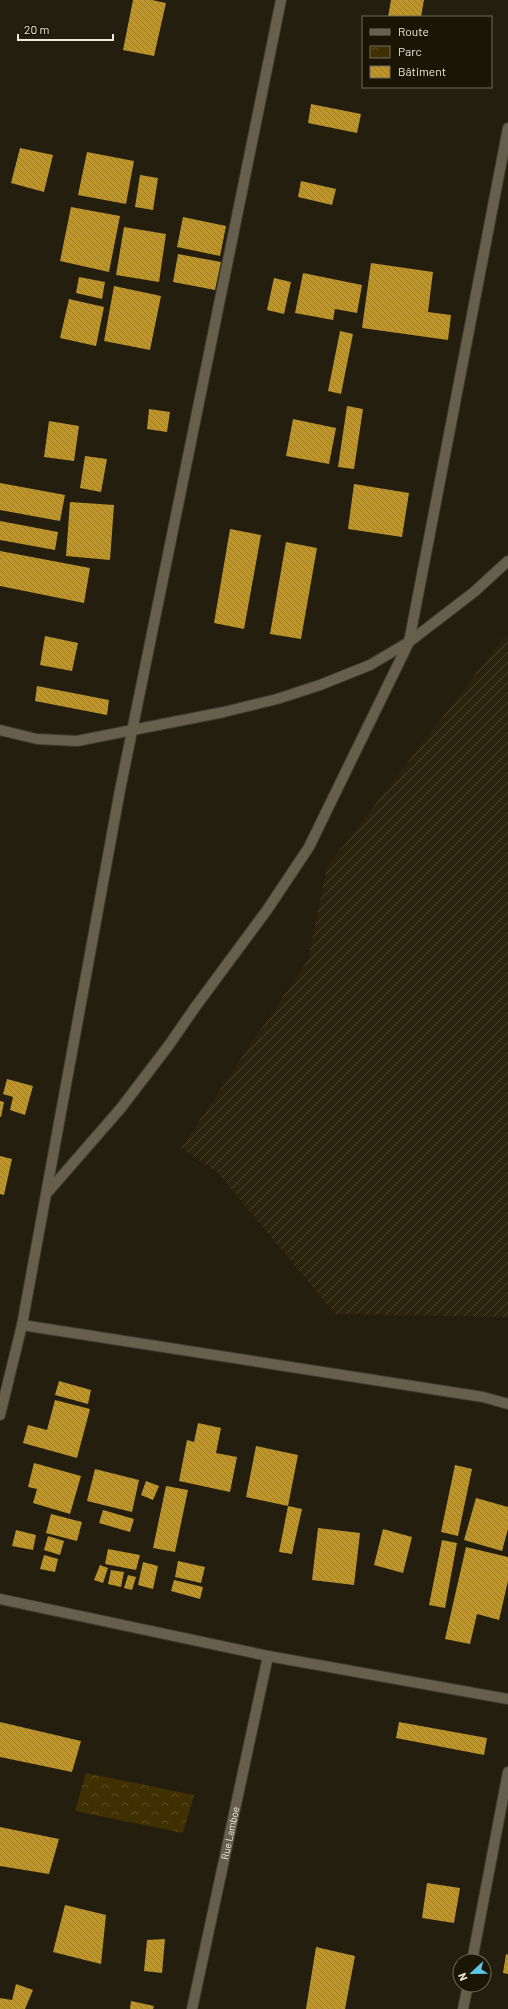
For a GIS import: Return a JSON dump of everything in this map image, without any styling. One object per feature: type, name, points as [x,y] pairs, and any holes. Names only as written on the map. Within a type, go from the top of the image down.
[{"type":"street","points":[[0,1415],[22,1325],[120,790],[281,0]]},
{"type":"street","points":[[47,1193],[121,1108],[169,1045],[196,1006],[259,922],[309,847],[409,642],[508,128]]},
{"type":"street","points":[[0,730],[37,739],[77,741],[224,712],[277,699],[370,665],[409,642],[474,592],[508,561]]},
{"type":"street","points":[[22,1325],[483,1397],[508,1404]]},
{"type":"street","points":[[0,1599],[268,1656],[508,1699]]},
{"type":"street","name":"Rue Lamboe","points":[[192,2009],[268,1656]]},
{"type":"street","points":[[474,1953],[508,1772]]},
{"type":"street","points":[[463,2009],[466,1993]]},
{"type":"shaded area","points":[[506,635],[508,635],[508,1317],[335,1314],[218,1173],[181,1148],[308,960],[327,867]]},
{"type":"green space","points":[[86,1773],[194,1795],[183,1833],[75,1811]]},
{"type":"building","points":[[133,0],[152,0],[166,3],[154,56],[123,50]]},
{"type":"building","points":[[391,0],[424,0],[421,16],[388,16]]},
{"type":"building","points":[[311,104],[361,114],[357,133],[308,123]]},
{"type":"building","points":[[20,148],[53,155],[44,192],[11,183]]},
{"type":"building","points":[[87,152],[134,161],[126,204],[78,195]]},
{"type":"building","points":[[140,175],[158,178],[153,210],[135,207]]},
{"type":"building","points":[[301,181],[336,189],[332,205],[298,197]]},
{"type":"building","points":[[71,207],[120,216],[109,272],[60,261]]},
{"type":"building","points":[[183,217],[226,226],[220,256],[177,247]]},
{"type":"building","points":[[124,227],[166,234],[159,282],[116,275]]},
{"type":"building","points":[[178,254],[221,262],[215,290],[173,282]]},
{"type":"building","points":[[371,263],[433,272],[428,312],[451,315],[448,340],[362,328]]},
{"type":"building","points":[[303,273],[362,285],[357,313],[335,309],[333,320],[295,313]]},
{"type":"building","points":[[79,277],[105,282],[102,299],[76,293]]},
{"type":"building","points":[[274,278],[291,282],[284,314],[267,310]]},
{"type":"building","points":[[114,286],[161,296],[150,350],[104,341]]},
{"type":"building","points":[[69,299],[104,307],[96,346],[60,338]]},
{"type":"building","points":[[340,331],[353,334],[341,394],[328,391]]},
{"type":"building","points":[[347,406],[363,409],[354,469],[338,467]]},
{"type":"building","points":[[149,409],[170,412],[167,432],[147,429]]},
{"type":"building","points":[[293,419],[336,428],[329,464],[286,456]]},
{"type":"building","points":[[49,421],[79,426],[74,461],[44,457]]},
{"type":"building","points":[[85,456],[107,459],[101,492],[80,488]]},
{"type":"building","points":[[0,483],[65,495],[60,521],[0,510]]},
{"type":"building","points":[[354,484],[409,493],[402,537],[348,529]]},
{"type":"building","points":[[70,502],[114,505],[110,560],[66,556]]},
{"type":"building","points":[[0,521],[58,532],[55,550],[0,540]]},
{"type":"building","points":[[230,529],[261,535],[244,629],[214,623]]},
{"type":"building","points":[[286,542],[317,548],[301,639],[270,634]]},
{"type":"building","points":[[0,551],[90,568],[84,603],[0,586]]},
{"type":"building","points":[[45,636],[78,643],[72,671],[40,665]]},
{"type":"building","points":[[37,686],[109,700],[107,715],[35,701]]},
{"type":"building","points":[[7,1079],[33,1086],[25,1115],[10,1110],[13,1097],[3,1094]]},
{"type":"building","points":[[0,1101],[4,1102],[1,1117],[0,1117]]},
{"type":"building","points":[[0,1156],[12,1159],[4,1195],[0,1194]]},
{"type":"building","points":[[59,1381],[91,1390],[88,1404],[55,1395]]},
{"type":"building","points":[[55,1400],[90,1409],[77,1458],[23,1443],[28,1425],[47,1430]]},
{"type":"building","points":[[198,1423],[221,1428],[216,1453],[237,1457],[230,1492],[179,1481],[187,1440],[194,1442]]},
{"type":"building","points":[[256,1446],[298,1455],[288,1506],[246,1497]]},
{"type":"building","points":[[34,1463],[81,1476],[70,1514],[33,1503],[37,1489],[28,1487]]},
{"type":"building","points":[[455,1465],[472,1469],[458,1536],[441,1532]]},
{"type":"building","points":[[95,1469],[139,1480],[132,1512],[87,1501]]},
{"type":"building","points":[[146,1481],[159,1486],[153,1500],[141,1495]]},
{"type":"building","points":[[166,1486],[188,1490],[175,1552],[153,1548]]},
{"type":"building","points":[[476,1498],[508,1507],[508,1529],[502,1551],[464,1540]]},
{"type":"building","points":[[288,1506],[302,1509],[292,1554],[279,1552]]},
{"type":"building","points":[[103,1510],[134,1519],[130,1532],[99,1523]]},
{"type":"building","points":[[51,1514],[82,1522],[77,1541],[46,1533]]},
{"type":"building","points":[[318,1528],[360,1533],[354,1585],[312,1580]]},
{"type":"building","points":[[383,1529],[412,1537],[403,1573],[374,1565]]},
{"type":"building","points":[[16,1530],[36,1535],[33,1550],[12,1546]]},
{"type":"building","points":[[48,1536],[64,1541],[60,1555],[44,1550]]},
{"type":"building","points":[[442,1540],[457,1543],[445,1608],[429,1605]]},
{"type":"building","points":[[466,1547],[508,1557],[508,1581],[499,1620],[477,1614],[470,1644],[445,1639]]},
{"type":"building","points":[[108,1549],[140,1555],[136,1570],[105,1564]]},
{"type":"building","points":[[44,1555],[58,1559],[55,1572],[40,1569]]},
{"type":"building","points":[[178,1561],[205,1567],[201,1583],[175,1577]]},
{"type":"building","points":[[143,1562],[158,1566],[153,1589],[138,1585]]},
{"type":"building","points":[[100,1565],[108,1568],[103,1583],[94,1580]]},
{"type":"building","points":[[111,1570],[124,1572],[121,1587],[108,1584]]},
{"type":"building","points":[[128,1575],[136,1577],[132,1590],[124,1588]]},
{"type":"building","points":[[174,1580],[203,1587],[200,1599],[171,1591]]},
{"type":"building","points":[[0,1722],[81,1741],[72,1772],[0,1757]]},
{"type":"building","points":[[399,1722],[487,1738],[484,1755],[396,1738]]},
{"type":"building","points":[[0,1827],[59,1839],[49,1874],[0,1866]]},
{"type":"building","points":[[427,1883],[460,1888],[454,1923],[422,1918]]},
{"type":"building","points":[[65,1905],[106,1915],[101,1964],[53,1952]]},
{"type":"building","points":[[165,1939],[162,1973],[144,1971],[147,1940]]},
{"type":"building","points":[[316,1947],[355,1956],[345,2009],[306,2009]]},
{"type":"building","points":[[506,1954],[508,1955],[508,1974],[503,1973]]},
{"type":"building","points":[[16,1984],[33,1990],[25,2009],[0,2009],[0,1998],[12,2000]]},
{"type":"building","points":[[131,2001],[154,2006],[153,2009],[130,2009]]}]
